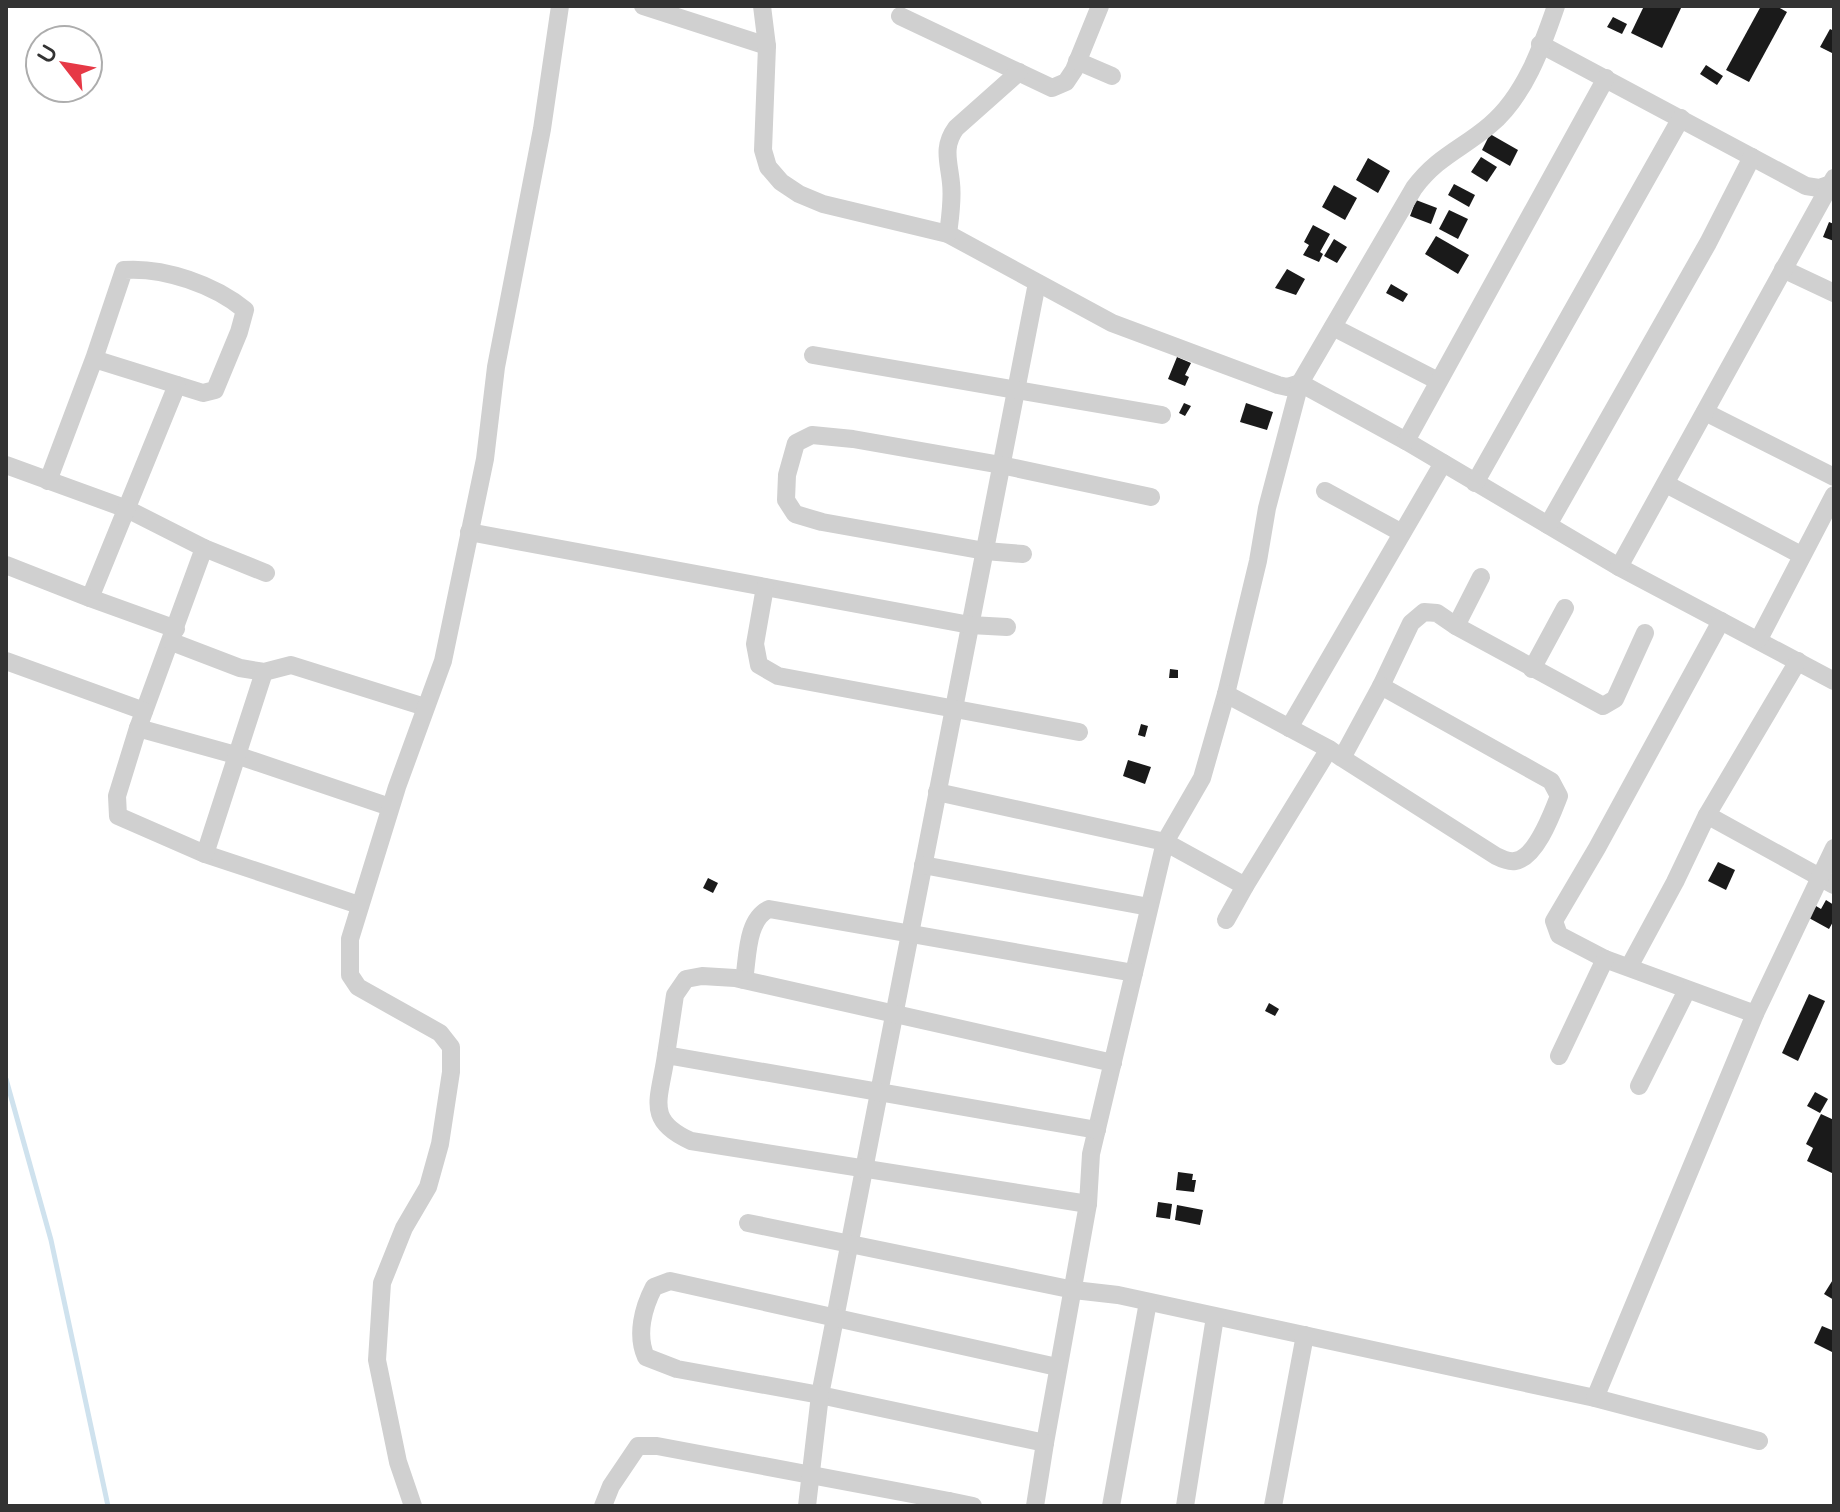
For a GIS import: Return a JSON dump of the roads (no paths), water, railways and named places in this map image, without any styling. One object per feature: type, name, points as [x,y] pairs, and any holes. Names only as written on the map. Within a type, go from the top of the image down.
[{"type":"street","points":[[413,1506],[398,1462],[377,1360],[382,1283],[404,1228],[428,1187],[443,1129],[451,1072],[451,1047],[440,1033],[375,999],[353,981],[348,960],[350,939],[390,807],[443,661],[485,459],[501,341],[542,129],[560,6]]},
{"type":"street","points":[[643,6],[767,46]]},
{"type":"street","points":[[762,6],[767,46],[763,150],[768,167],[781,182],[799,194],[823,204],[948,234],[1112,323],[1278,385],[1287,387],[1300,383],[1406,441],[1619,567],[1834,681]]},
{"type":"street","points":[[1035,1506],[1088,1204],[1091,1154],[1149,907],[1165,842],[1202,778],[1226,694],[1258,561],[1267,508],[1300,383],[1414,188],[1437,162],[1489,127],[1517,94],[1556,6]]},
{"type":"street","points":[[900,16],[1052,88],[1066,82],[1077,61],[1095,8]]},
{"type":"street","points":[[1540,44],[1806,186],[1819,188],[1831,182]]},
{"type":"street","points":[[1077,61],[1112,76]]},
{"type":"street","points":[[948,234],[951,185],[946,151],[949,137],[1019,72]]},
{"type":"street","points":[[1406,441],[1606,78]]},
{"type":"street","points":[[1475,483],[1681,118]]},
{"type":"street","points":[[1548,525],[1708,243],[1752,157]]},
{"type":"street","points":[[1619,567],[1831,182]]},
{"type":"street","points":[[48,481],[124,270],[138,269],[172,275],[229,297],[245,310],[215,390],[203,393],[94,359]]},
{"type":"street","points":[[1783,269],[1834,293]]},
{"type":"street","points":[[807,1506],[820,1395],[1037,283]]},
{"type":"street","points":[[1333,327],[1438,381]]},
{"type":"street","points":[[813,355],[1162,415]]},
{"type":"street","points":[[90,598],[177,385]]},
{"type":"street","points":[[1705,412],[1834,477]]},
{"type":"street","points":[[1023,554],[985,551],[822,522],[795,514],[786,500],[787,475],[796,443],[812,435],[853,439],[1001,465],[1151,497]]},
{"type":"street","points":[[1289,728],[1443,463]]},
{"type":"street","points":[[6,465],[127,509],[204,548],[266,573]]},
{"type":"street","points":[[1666,484],[1801,555]]},
{"type":"street","points":[[1325,491],[1402,533]]},
{"type":"street","points":[[1759,639],[1834,495]]},
{"type":"street","points":[[469,532],[970,625],[1007,627]]},
{"type":"street","points":[[204,548],[141,719],[117,796],[118,816],[205,854],[359,905]]},
{"type":"street","points":[[6,565],[90,598],[240,668],[264,672],[291,665],[425,707]]},
{"type":"street","points":[[1456,626],[1481,577]]},
{"type":"street","points":[[765,587],[755,644],[759,665],[778,676],[1079,732]]},
{"type":"street","points":[[1532,669],[1565,608]]},
{"type":"street","points":[[1226,920],[1245,886],[1381,686],[1411,623],[1424,612],[1437,613],[1532,669],[1603,706],[1615,699],[1645,633]]},
{"type":"street","points":[[1721,621],[1554,921],[1559,935],[1605,959],[1755,1014]]},
{"type":"street","points":[[6,661],[141,719],[390,807]]},
{"type":"street","points":[[1629,967],[1707,815],[1798,661]]},
{"type":"street","points":[[205,854],[264,672]]},
{"type":"street","points":[[1226,694],[1335,754],[1496,856],[1512,862],[1524,858],[1544,831],[1559,796],[1551,781],[1381,686]]},
{"type":"street","points":[[937,792],[1165,842],[1245,886]]},
{"type":"street","points":[[1707,815],[1827,881]]},
{"type":"street","points":[[1595,1398],[1755,1014],[1827,881],[1834,848]]},
{"type":"street","points":[[923,865],[1149,907]]},
{"type":"street","points":[[744,980],[753,924],[759,913],[769,909],[1134,973]]},
{"type":"street","points":[[1559,1056],[1605,959]]},
{"type":"street","points":[[1088,1204],[691,1141],[670,1132],[659,1118],[675,995],[686,979],[702,976],[744,980],[1113,1063]]},
{"type":"street","points":[[1639,1086],[1687,990]]},
{"type":"street","points":[[666,1055],[1097,1130]]},
{"type":"street","points":[[748,1223],[1305,1335],[1595,1398],[1759,1441]]},
{"type":"street","points":[[1045,1443],[661,1365],[646,1357],[639,1343],[646,1301],[654,1287],[670,1281],[1057,1367]]},
{"type":"street","points":[[1111,1506],[1148,1302]]},
{"type":"street","points":[[1185,1506],[1215,1317]]},
{"type":"street","points":[[1273,1506],[1305,1335]]},
{"type":"street","points":[[603,1506],[611,1486],[638,1446],[657,1446],[948,1504],[973,1506]]},
{"type":"waterway","points":[[6,1079],[51,1240],[108,1506]]}]
